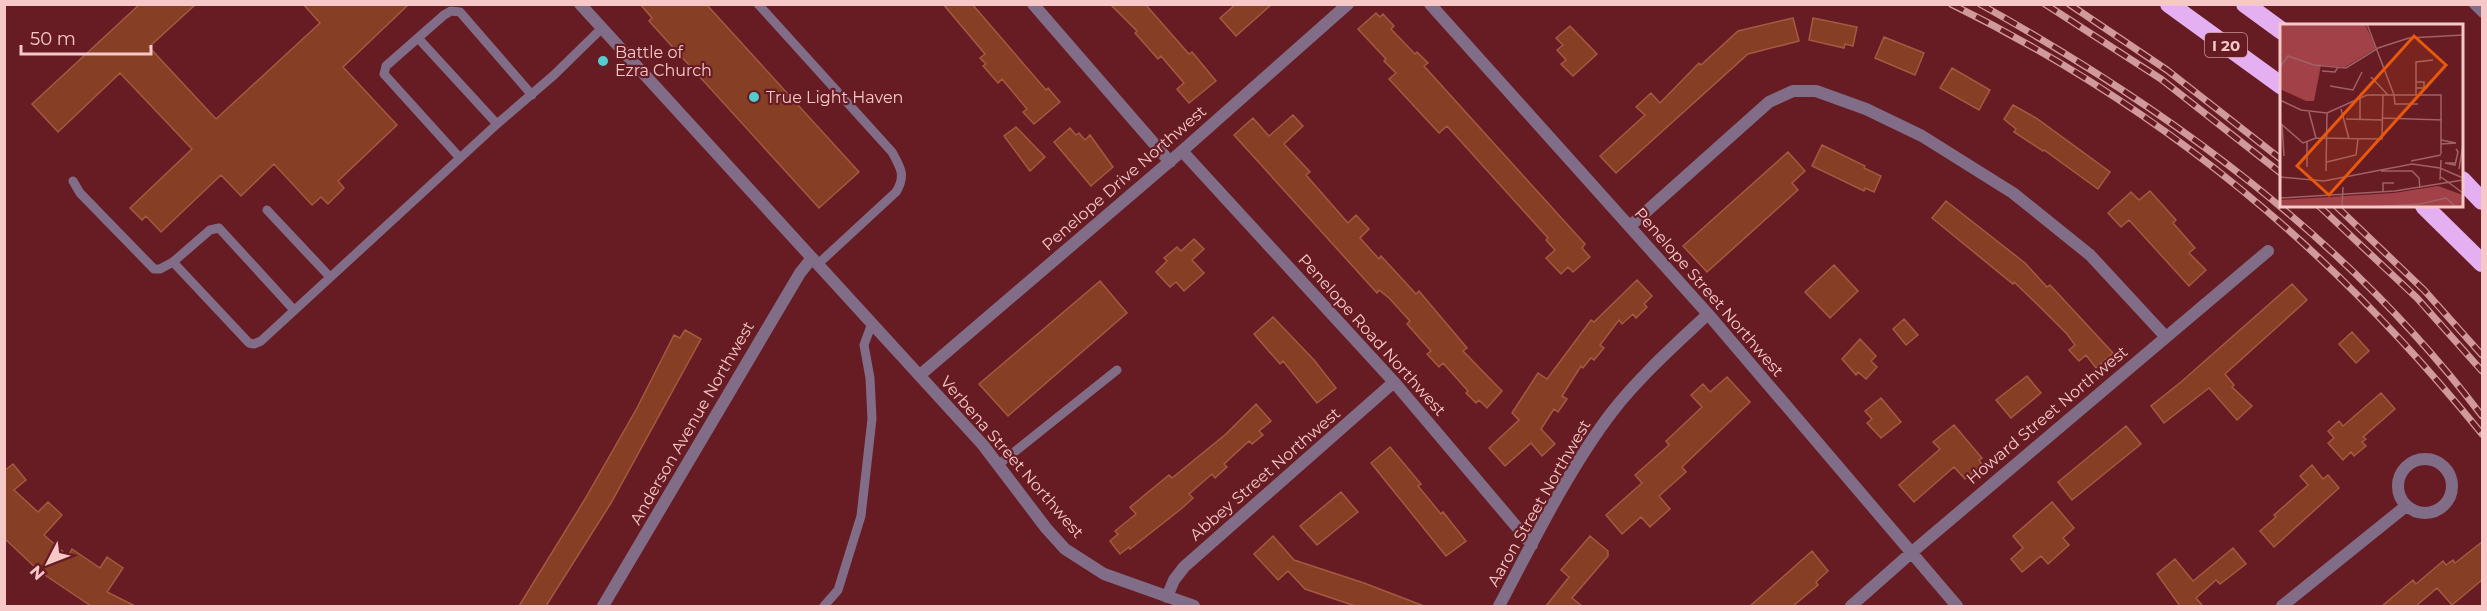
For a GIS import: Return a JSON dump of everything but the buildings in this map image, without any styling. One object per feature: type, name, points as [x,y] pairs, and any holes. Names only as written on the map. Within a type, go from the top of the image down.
[{"type":"highway","name":"I 20","points":[[2169,4],[2280,85]]},
{"type":"highway","name":"I 20","points":[[2245,4],[2280,30]]},
{"type":"highway","points":[[2463,181],[2482,201]]},
{"type":"highway","points":[[2425,207],[2482,263]]},
{"type":"street","name":"Verbena Street Northwest","points":[[580,4],[920,375],[998,465],[1065,549],[1104,574],[1194,606]]},
{"type":"street","points":[[1033,4],[1170,162]]},
{"type":"street","name":"Penelope Drive Northwest","points":[[920,375],[1170,162],[1348,4]]},
{"type":"street","name":"Penelope Street Northwest","points":[[1430,4],[1708,314],[1957,606]]},
{"type":"street","points":[[1630,226],[1768,102],[1793,91],[1816,91],[1866,109],[1922,136],[2013,193],[2090,255],[2165,336]]},
{"type":"street","name":"Penelope Road Northwest","points":[[1182,151],[1394,382],[1532,545]]},
{"type":"street","name":"Howard Street Northwest","points":[[1851,606],[2165,336],[2268,251]]},
{"type":"street","name":"Anderson Avenue Northwest","points":[[603,606],[800,273],[815,261]]},
{"type":"street","name":"Aaron Street Northwest","points":[[1499,606],[1584,455],[1612,412],[1652,366],[1708,314]]},
{"type":"street","name":"Abbey Street Northwest","points":[[1167,597],[1174,580],[1184,567],[1394,382]]},
{"type":"street","points":[[2426,458],[2442,465],[2448,472],[2452,486],[2451,495],[2444,505],[2437,511],[2425,514],[2406,506],[2398,491],[2399,476],[2404,468],[2416,460],[2426,458]]},
{"type":"street","points":[[2282,606],[2406,506]]},
{"type":"lane","points":[[758,4],[892,152],[902,170],[902,182],[896,192],[815,261]]},
{"type":"lane","points":[[2473,4],[2482,13]]},
{"type":"lane","points":[[460,158],[384,74],[386,66],[444,15],[451,11],[460,12],[532,95]]},
{"type":"lane","points":[[173,262],[249,343],[254,344],[261,341],[497,124],[532,95],[602,28]]},
{"type":"lane","points":[[418,38],[497,124]]},
{"type":"lane","points":[[73,181],[80,193],[154,269],[173,262],[210,230],[219,228],[294,310]]},
{"type":"lane","points":[[267,210],[330,278]]},
{"type":"lane","points":[[824,606],[838,590],[861,516],[872,419],[870,378],[864,345],[872,323]]},
{"type":"lane","points":[[998,465],[1117,370]]},
{"type":"railway","points":[[1951,4],[2029,45],[2103,90],[2174,138],[2241,189],[2305,245],[2366,304],[2425,367],[2482,434]]},
{"type":"railway","points":[[1980,4],[2120,88],[2253,184],[2375,293],[2430,352],[2482,416]]},
{"type":"railway","points":[[2045,4],[2161,79],[2280,172]]},
{"type":"railway","points":[[2069,4],[2167,70],[2280,158]]},
{"type":"railway","points":[[2320,207],[2417,298],[2482,371]]},
{"type":"railway","points":[[2337,207],[2424,290],[2482,355]]},
{"type":"place","name":"Battle of Ezra Church","points":[[603,61]]},
{"type":"place","name":"True Light Haven","points":[[754,97]]}]
